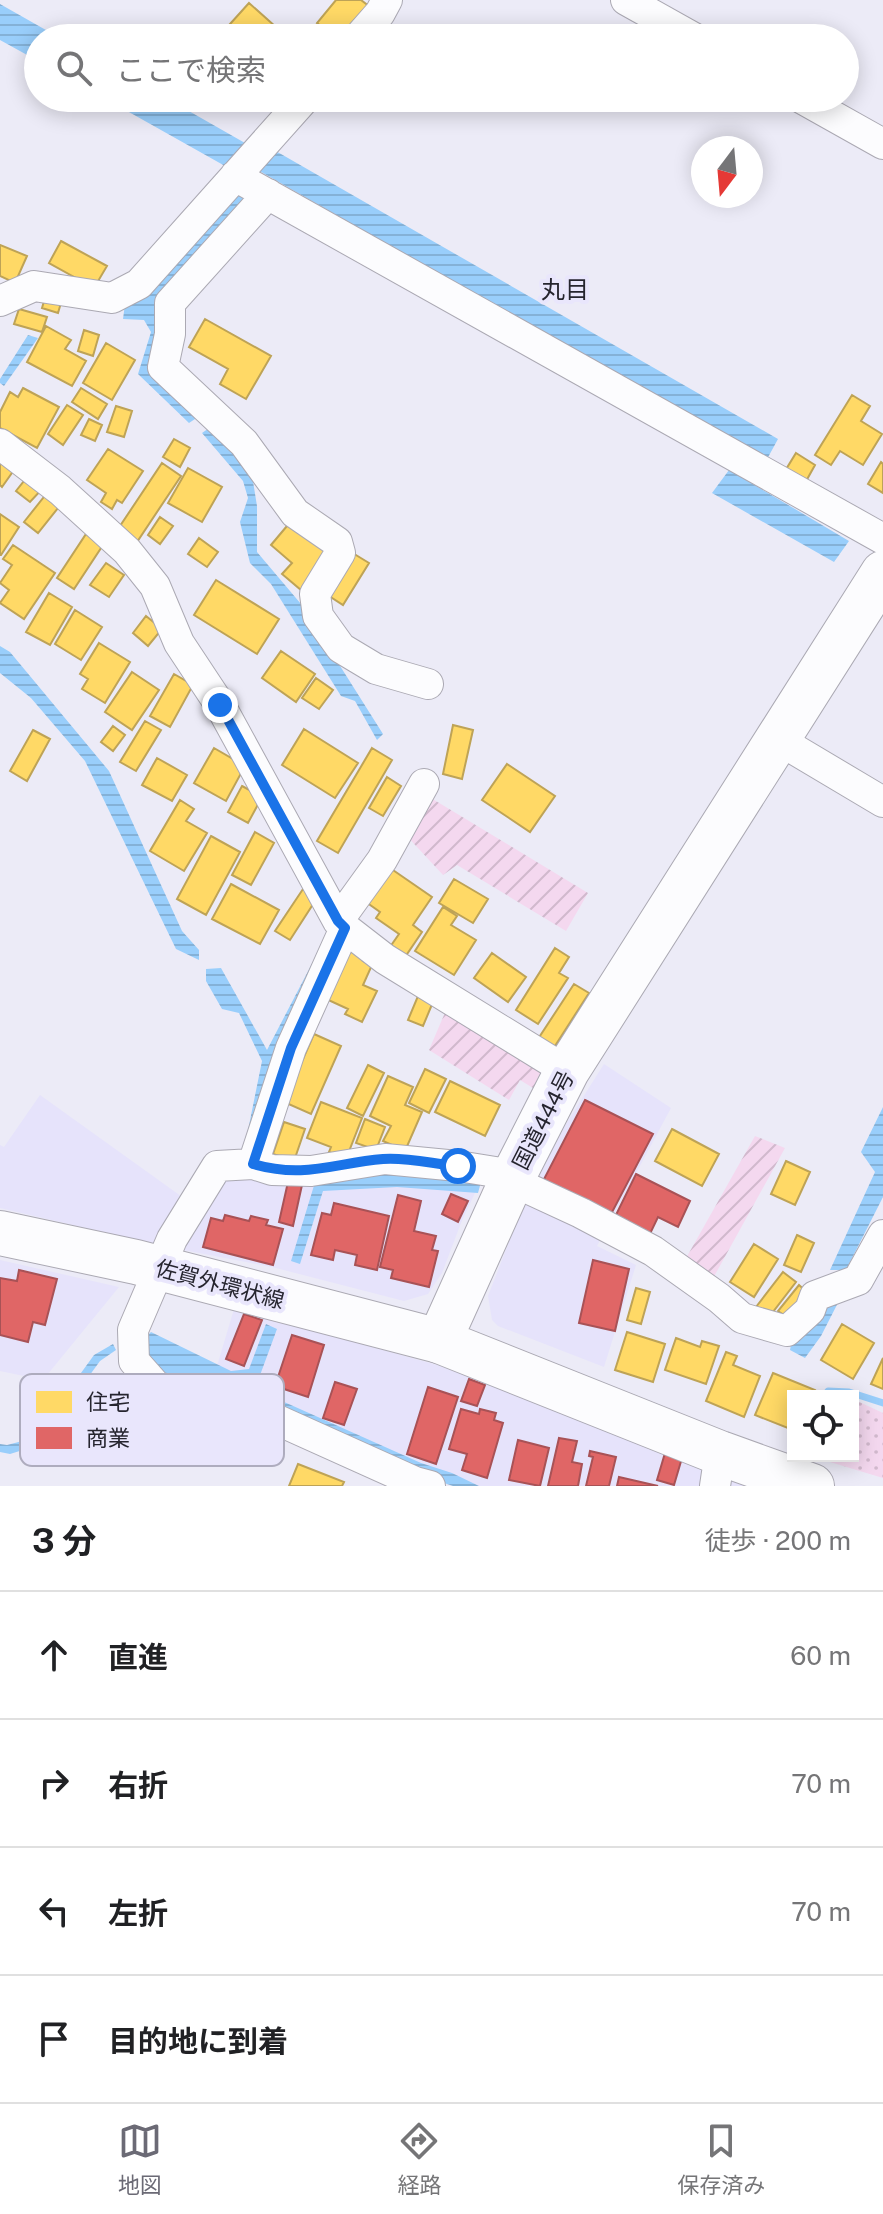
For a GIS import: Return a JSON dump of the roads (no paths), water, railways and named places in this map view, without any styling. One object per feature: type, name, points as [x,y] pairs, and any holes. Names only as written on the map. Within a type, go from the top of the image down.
[{"type":"main road","name":"国道444号","points":[[439,1341],[513,1178],[567,1071],[883,573]]},
{"type":"main road","name":"佐賀外環状線","points":[[0,1233],[158,1268],[439,1341]]},
{"type":"main road","points":[[439,1341],[718,1469],[812,1486]]},
{"type":"street","points":[[370,24],[387,0]]},
{"type":"street","points":[[626,0],[669,24]]},
{"type":"street","points":[[0,301],[34,286],[112,298],[139,284],[292,112]]},
{"type":"street","points":[[826,112],[883,144]]},
{"type":"street","points":[[235,176],[883,539]]},
{"type":"street","points":[[268,194],[170,303],[170,334],[163,367],[244,443],[295,513],[337,542],[340,553],[315,594],[318,616],[341,648],[376,669],[428,684]]},
{"type":"street","points":[[0,444],[60,490],[127,551],[155,586],[179,643],[220,705],[341,924],[385,959],[567,1071]]},
{"type":"street","points":[[777,739],[883,802]]},
{"type":"street","points":[[253,1164],[291,1048],[341,924],[382,860],[424,784]]},
{"type":"street","points":[[146,1374],[134,1361],[133,1330],[172,1239],[217,1166],[253,1164],[272,1170],[311,1171],[385,1159],[458,1166],[513,1178],[653,1251],[742,1318],[787,1331],[810,1310],[815,1296],[858,1280],[883,1235]]},
{"type":"street","points":[[284,1423],[430,1486]]},
{"type":"water","points":[[0,4],[35,24],[24,24],[24,53],[0,40]]},
{"type":"water","points":[[129,112],[191,112],[245,143],[225,166]]},
{"type":"water","points":[[274,150],[778,439],[766,461],[256,169]]},
{"type":"water","points":[[236,191],[245,195],[247,201],[163,333],[148,373],[201,415],[189,423],[138,374],[151,332],[144,320],[123,319],[125,304]]},
{"type":"water","points":[[28,335],[38,338],[4,386],[0,379]]},
{"type":"water","points":[[212,426],[251,469],[257,506],[257,552],[301,604],[383,734],[377,740],[355,701],[341,696],[271,584],[250,563],[240,522],[248,498],[243,481],[202,433]]},
{"type":"water","points":[[729,470],[849,541],[834,562],[712,493]]},
{"type":"water","points":[[0,646],[10,652],[109,771],[182,931],[199,950],[199,960],[176,949],[85,761],[31,698],[0,673]]},
{"type":"water","points":[[330,929],[244,1150],[262,1061],[239,1013],[222,1009],[206,981],[206,969],[221,968],[267,1050]]},
{"type":"water","points":[[883,1107],[883,1197],[846,1270],[830,1270],[875,1172],[861,1152]]},
{"type":"water","points":[[380,1172],[481,1182],[478,1193],[397,1187],[323,1191],[300,1264],[291,1261],[316,1179]]},
{"type":"water","points":[[843,1293],[821,1336],[805,1358],[790,1350],[792,1340],[823,1303]]},
{"type":"water","points":[[266,1324],[277,1329],[260,1374],[159,1374],[142,1356],[142,1341],[151,1332],[231,1371],[249,1369]]},
{"type":"water","points":[[113,1344],[116,1350],[100,1361],[91,1374],[80,1374],[94,1355]]},
{"type":"water","points":[[284,1402],[479,1486],[453,1486],[284,1423]]},
{"type":"water","points":[[20,1442],[20,1451],[10,1454],[0,1452],[0,1444]]},
{"type":"waterway","points":[[859,1395],[883,1403]]},
{"type":"district","name":"丸目","points":[[565,289]]}]
